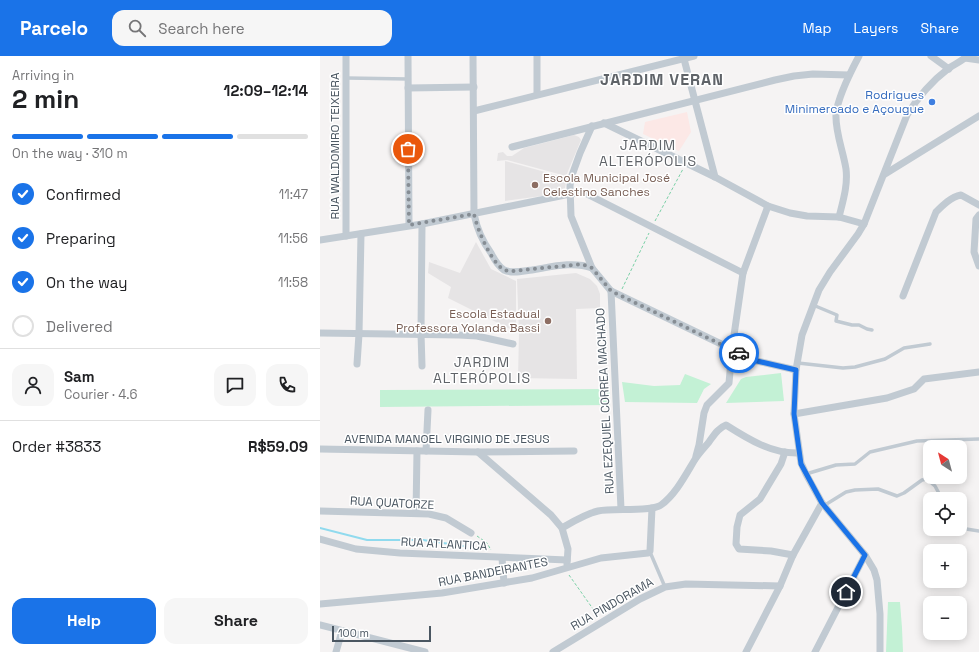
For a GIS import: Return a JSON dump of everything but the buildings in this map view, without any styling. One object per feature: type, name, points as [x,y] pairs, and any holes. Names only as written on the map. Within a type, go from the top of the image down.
[{"type":"street","name":"RUA WALDOMIRO TEIXEIRA","points":[[346,56],[346,236]]},
{"type":"street","points":[[408,56],[409,225]]},
{"type":"street","points":[[473,56],[474,214],[476,226],[481,237],[498,264],[503,269],[514,271],[582,264],[592,268]]},
{"type":"street","points":[[537,56],[538,94]]},
{"type":"street","points":[[839,217],[846,182],[846,168],[836,114],[849,75],[859,56]]},
{"type":"street","points":[[931,56],[948,69]]},
{"type":"street","points":[[474,111],[689,57],[695,100],[715,177]]},
{"type":"street","points":[[880,652],[880,614],[877,580],[874,570],[865,555],[823,504],[801,464],[794,414],[796,370],[802,335],[819,290],[864,224],[907,115],[915,101],[924,90],[948,69],[966,57],[979,60]]},
{"type":"street","points":[[512,147],[794,76],[813,74],[849,75]]},
{"type":"street","points":[[408,88],[474,87]]},
{"type":"street","points":[[885,174],[979,116]]},
{"type":"street","points":[[604,123],[715,177],[768,206],[790,214],[839,217],[864,224]]},
{"type":"street","points":[[592,126],[571,178],[571,216],[592,268],[611,291],[757,361],[796,370]]},
{"type":"street","points":[[320,240],[422,224],[583,192],[743,273]]},
{"type":"street","points":[[904,296],[936,212],[955,196],[961,195],[979,206]]},
{"type":"street","points":[[694,461],[699,446],[704,413],[708,405],[728,383],[743,273],[768,206]]},
{"type":"street","points":[[979,215],[976,219],[974,252],[979,266]]},
{"type":"street","points":[[422,224],[422,366]]},
{"type":"street","points":[[357,364],[361,234]]},
{"type":"street","name":"RUA EZEQUIEL CORREA MACHADO","points":[[611,291],[621,509]]},
{"type":"street","points":[[320,333],[477,336],[513,344]]},
{"type":"street","points":[[794,414],[887,398],[914,389],[924,379],[979,372]]},
{"type":"street","points":[[426,451],[428,410]]},
{"type":"street","points":[[562,528],[591,513],[621,509],[652,508],[661,505],[678,486],[694,461],[718,429],[726,425],[755,443],[784,452],[799,453]]},
{"type":"street","name":"AVENIDA MANOEL VIRGINIO DE JESUS","points":[[320,449],[478,452],[574,451]]},
{"type":"street","points":[[416,513],[417,451]]},
{"type":"street","points":[[478,452],[551,515],[562,528],[568,549],[566,564]]},
{"type":"street","points":[[784,452],[781,464],[760,500],[740,514],[737,527],[736,544],[739,549],[771,551],[793,555]]},
{"type":"street","points":[[746,652],[780,586],[793,555],[823,504]]},
{"type":"street","points":[[650,551],[652,508]]},
{"type":"street","name":"RUA QUATORZE","points":[[320,511],[429,514],[446,518],[471,533]]},
{"type":"street","name":"RUA ATLANTICA","points":[[320,539],[356,549],[372,551],[502,558],[566,564]]},
{"type":"street","name":"RUA BANDEIRANTES","points":[[320,604],[442,593],[532,578],[566,564],[601,558],[648,553],[650,551]]},
{"type":"street","points":[[815,652],[865,555]]},
{"type":"street","points":[[502,558],[504,583]]},
{"type":"street","name":"RUA PINDORAMA","points":[[553,652],[602,621],[640,599],[665,587],[686,584],[780,586]]},
{"type":"street","points":[[320,625],[425,652]]},
{"type":"street","points":[[336,652],[342,631]]},
{"type":"lane","points":[[347,78],[408,79]]},
{"type":"lane","points":[[813,305],[837,316],[836,321],[859,325],[867,330],[872,330]]},
{"type":"lane","points":[[798,363],[843,368],[855,367],[885,359],[904,348],[930,344]]},
{"type":"lane","points":[[806,474],[836,465],[855,464],[870,452],[917,441],[979,439]]},
{"type":"lane","points":[[823,504],[846,492],[855,490],[878,489],[897,496],[904,493],[922,480],[927,479],[935,486],[938,492]]},
{"type":"lane","points":[[967,529],[979,531]]},
{"type":"lane","points":[[650,551],[665,587]]},
{"type":"path","points":[[471,533],[487,543],[494,558]]},
{"type":"path","points":[[566,564],[568,574],[602,621]]},
{"type":"shaded area","points":[[687,112],[691,132],[679,151],[643,134],[645,122]]},
{"type":"shaded area","points":[[574,135],[579,137],[581,140],[566,176],[507,160],[497,161],[498,153],[503,152],[507,156],[512,156],[524,148]]},
{"type":"shaded area","name":"Escola Municipal José Celestino Sanches","points":[[505,161],[567,178],[564,193],[505,201]]},
{"type":"shaded area","points":[[476,242],[491,269],[516,281],[516,332],[448,298],[451,287],[428,273],[429,262],[460,273]]},
{"type":"shaded area","name":"Escola Estadual Professora Yolanda Bassi","points":[[576,273],[590,279],[597,286],[600,294],[600,308],[576,309],[577,379],[518,378],[519,333],[517,279]]},
{"type":"green space","points":[[781,373],[784,401],[726,403],[741,379],[746,377]]},
{"type":"green space","points":[[685,374],[711,384],[704,389],[697,403],[625,402],[622,382],[654,386],[680,385]]},
{"type":"green space","points":[[609,389],[610,405],[380,407],[380,390]]},
{"type":"green space","points":[[888,602],[900,602],[903,652],[886,652]]},
{"type":"waterway","points":[[320,528],[367,540],[423,540],[463,546]]},
{"type":"way so far","points":[[408,149],[409,225],[474,214],[476,226],[481,237],[487,248],[503,269],[508,271],[522,271],[582,264],[592,268],[611,291],[739,353]]},
{"type":"place","name":"Rodrigues Minimercado e Açougue","points":[[932,102]]},
{"type":"place","name":"Escola Municipal José Celestino Sanches","points":[[535,185]]},
{"type":"place","name":"Escola Estadual Professora Yolanda Bassi","points":[[548,321]]},
{"type":"district","name":"JARDIM VERAN","points":[[662,79]]},
{"type":"district","name":"JARDIM ALTERÓPOLIS","points":[[648,154]]},
{"type":"district","name":"JARDIM ALTERÓPOLIS","points":[[482,370]]},
{"type":"route","points":[[739,353],[776,367],[796,370],[794,414],[801,464],[822,503],[865,555],[846,592]]}]
